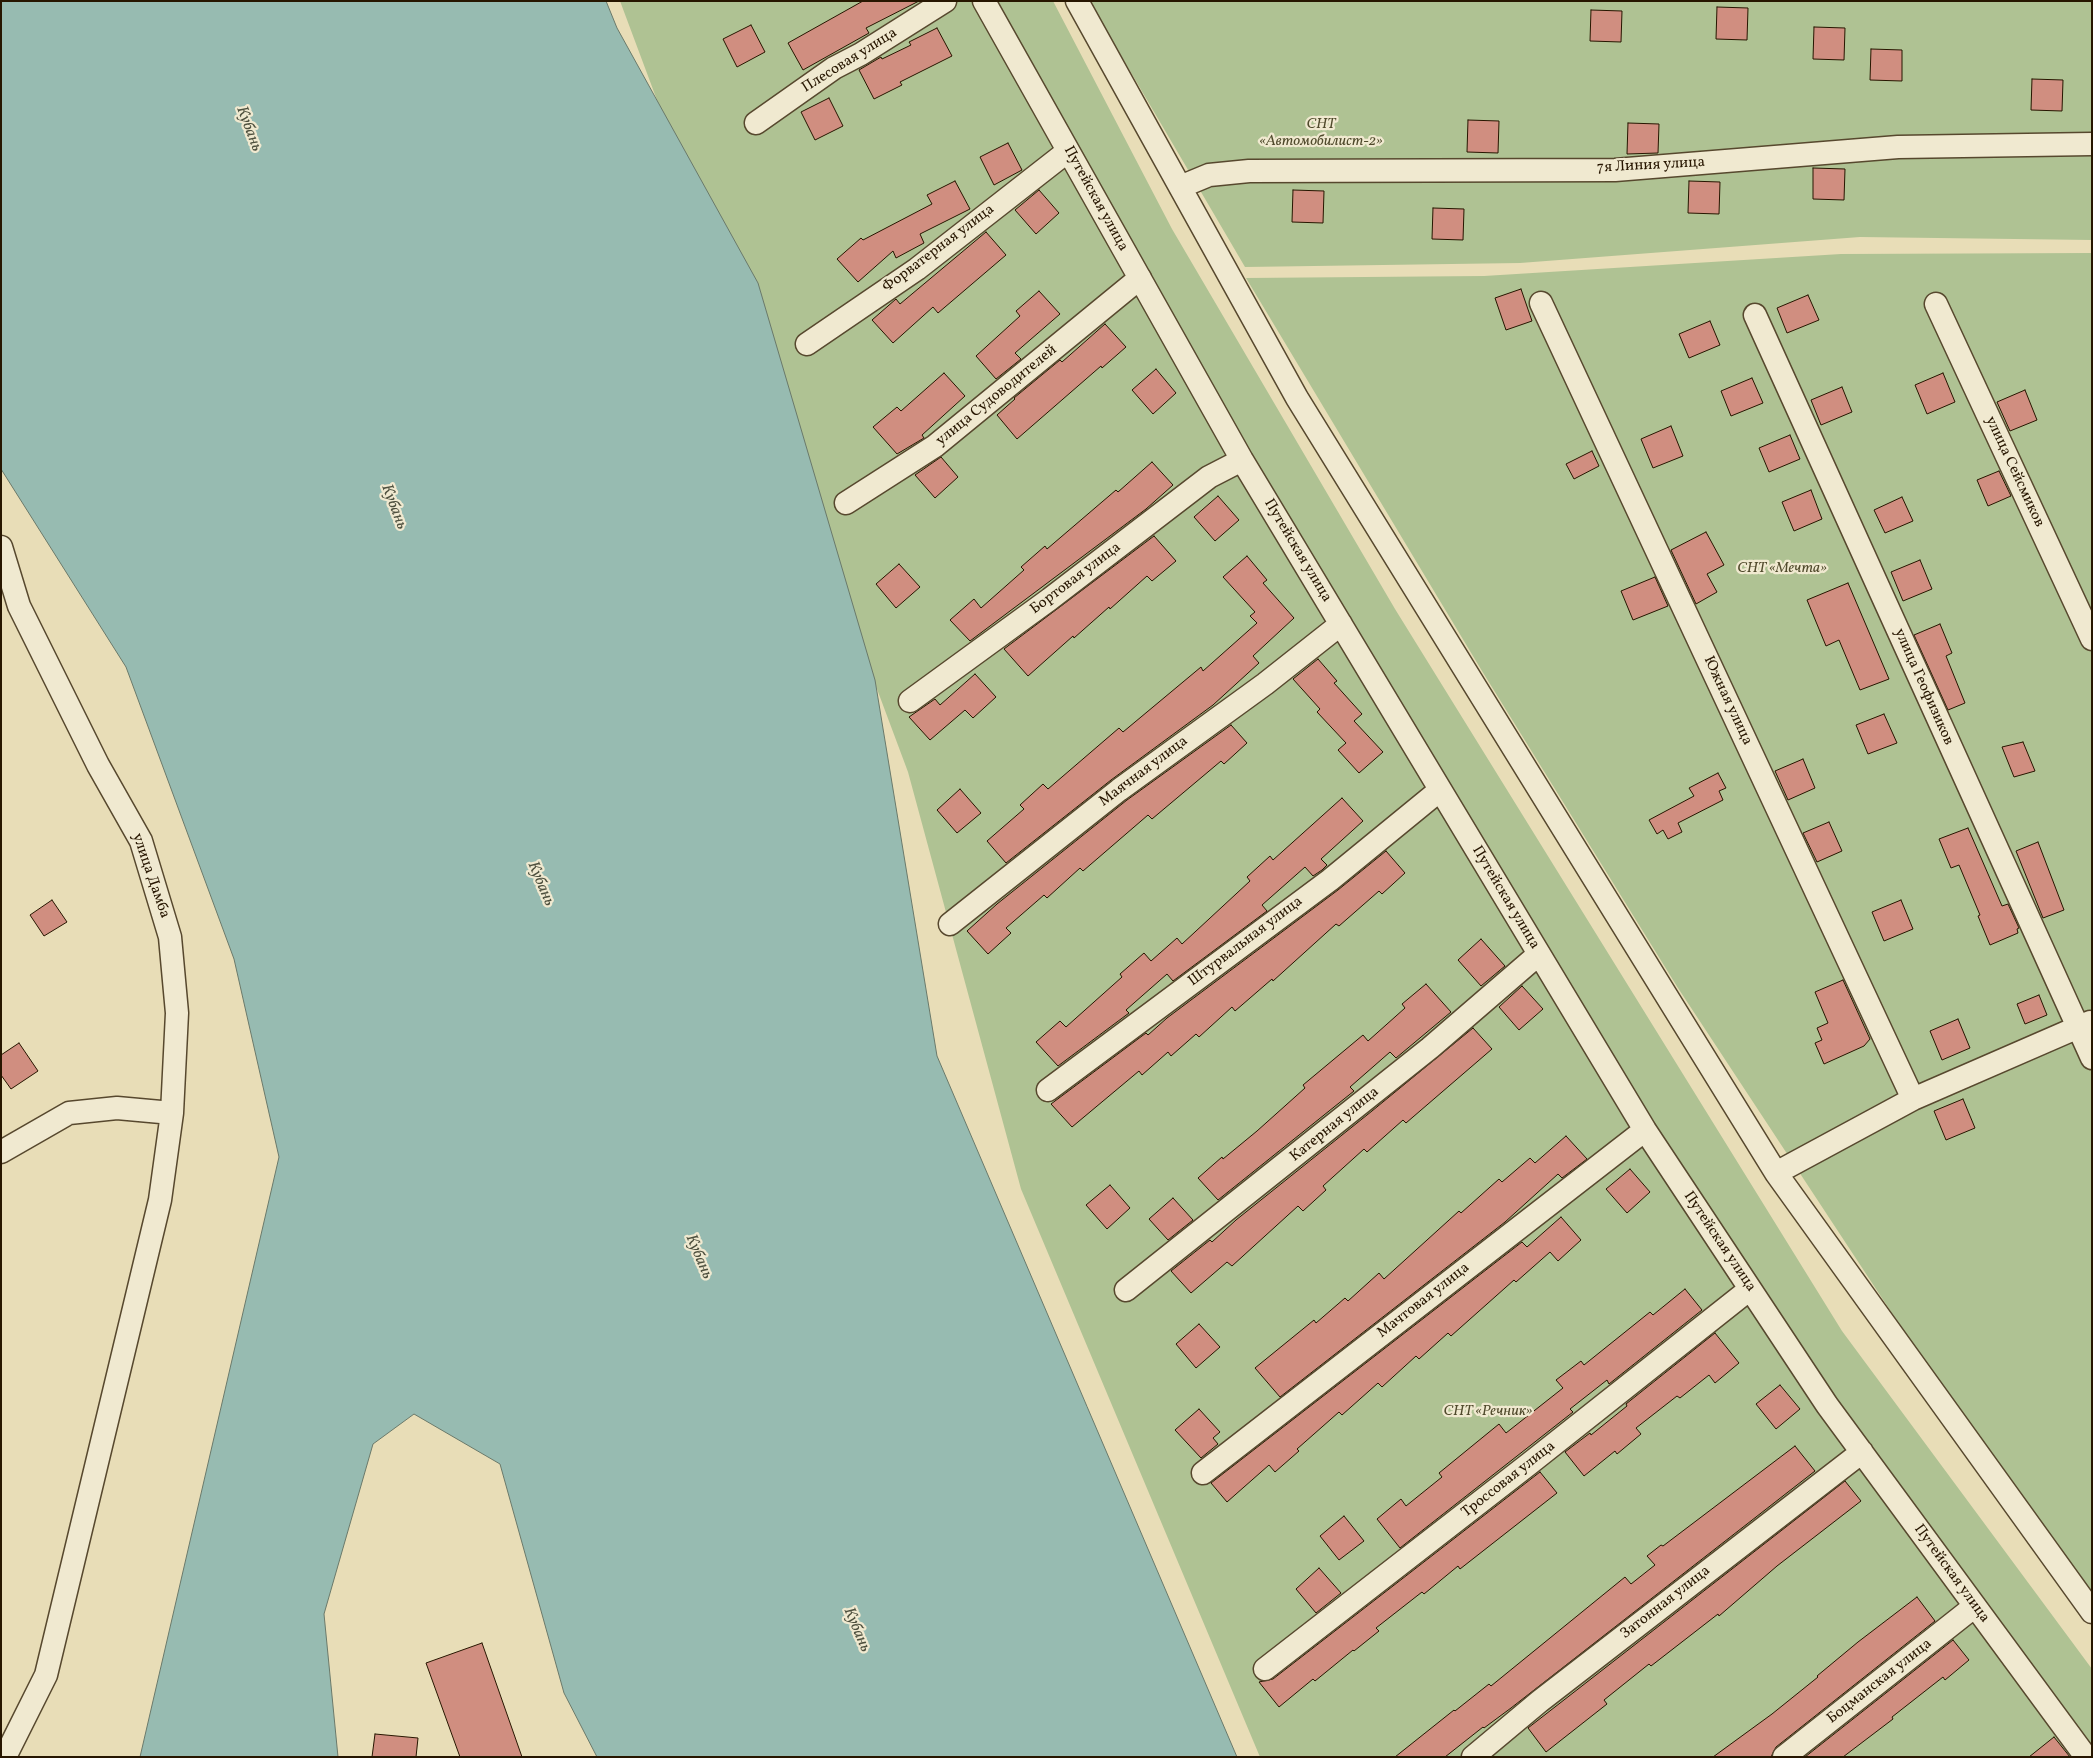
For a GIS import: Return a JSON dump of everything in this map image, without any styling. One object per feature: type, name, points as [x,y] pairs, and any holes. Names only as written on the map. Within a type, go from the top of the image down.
[{"type":"street","name":"Плесовая улица","points":[[756,123],[834,68],[861,54],[945,1]]},
{"type":"street","name":"Путейская улица","points":[[984,1],[1242,460],[1645,1130],[1827,1405],[2086,1757]]},
{"type":"street","points":[[1077,1],[1297,398],[1776,1173],[2092,1612]]},
{"type":"street","name":"7я Линия улица","points":[[1180,187],[1209,175],[1249,171],[1615,170],[1898,147],[2092,144]]},
{"type":"street","name":"Форватерная улица","points":[[807,344],[917,269],[1068,151]]},
{"type":"street","name":"улица Судоводителей","points":[[846,503],[935,446],[1140,278]]},
{"type":"street","name":"Южная улица","points":[[1541,303],[1913,1099]]},
{"type":"street","name":"улица Сейсмиков","points":[[1936,304],[2092,639]]},
{"type":"street","name":"улица Геофизиков","points":[[1755,315],[2085,1025],[2092,1058]]},
{"type":"street","name":"Бортовая улица","points":[[910,701],[1058,593],[1209,478],[1242,460]]},
{"type":"street","name":"улица Дамба","points":[[1,547],[19,606],[98,765],[141,841],[170,937],[177,1013],[172,1113],[160,1200],[46,1675],[5,1757]]},
{"type":"street","name":"Маячная улица","points":[[950,924],[1119,790],[1265,684],[1341,624]]},
{"type":"street","name":"Штурвальная улица","points":[[1048,1090],[1330,880],[1440,790]]},
{"type":"street","name":"Катерная улица","points":[[1126,1290],[1430,1048],[1539,954]]},
{"type":"street","points":[[1776,1173],[1913,1099],[2085,1025]]},
{"type":"street","points":[[1,1152],[69,1113],[117,1108],[172,1113]]},
{"type":"street","name":"Мачтовая улица","points":[[1203,1473],[1645,1130]]},
{"type":"street","name":"Троссовая улица","points":[[1265,1669],[1750,1289]]},
{"type":"street","name":"Затонная улица","points":[[1473,1757],[1540,1702],[1862,1452]]},
{"type":"street","name":"Боцманская улица","points":[[1784,1757],[1975,1606]]},
{"type":"green space","name":"СНТ «Речник»","points":[[620,1],[1053,1],[1172,229],[1395,609],[1842,1331],[2092,1669],[2092,1757],[1260,1757],[1021,1189],[908,772]]},
{"type":"green space","name":"СНТ «Автомобилист-2»","points":[[1089,1],[2092,1],[2092,240],[1860,237],[1520,263],[1245,267]]},
{"type":"green space","name":"СНТ «Мечта»","points":[[2092,253],[2092,1596],[1903,1330],[1678,988],[1482,671],[1246,278],[1484,276],[1841,254]]},
{"type":"water","name":"Кубань","points":[[1,1],[606,1],[617,28],[758,283],[875,680],[937,1056],[1237,1757],[597,1757],[564,1693],[500,1464],[414,1414],[373,1444],[324,1614],[338,1757],[140,1757],[279,1157],[234,959],[126,667],[1,469]]},
{"type":"building","points":[[863,1],[919,1],[866,28],[869,33],[803,70],[788,43]]},
{"type":"building","points":[[1717,7],[1748,8],[1747,40],[1716,39]]},
{"type":"building","points":[[1591,10],[1622,11],[1621,42],[1590,41]]},
{"type":"building","points":[[751,25],[765,52],[737,67],[723,39]]},
{"type":"building","points":[[1814,27],[1845,28],[1844,60],[1813,59]]},
{"type":"building","points":[[937,28],[952,56],[900,82],[902,85],[874,99],[859,70],[881,57],[882,59],[911,45],[909,42]]},
{"type":"building","points":[[1871,49],[1902,50],[1902,81],[1870,80]]},
{"type":"building","points":[[2032,79],[2063,80],[2062,111],[2031,110]]},
{"type":"building","points":[[829,98],[843,126],[815,140],[801,112]]},
{"type":"building","points":[[1468,120],[1499,121],[1498,153],[1467,152]]},
{"type":"building","points":[[1628,123],[1659,124],[1658,153],[1627,154]]},
{"type":"building","points":[[1008,143],[1022,170],[994,185],[980,157]]},
{"type":"building","points":[[1813,168],[1845,169],[1844,200],[1813,199]]},
{"type":"building","points":[[955,181],[970,209],[920,234],[924,243],[896,258],[893,251],[858,282],[837,259],[861,238],[863,240],[932,204],[927,195]]},
{"type":"building","points":[[1689,181],[1720,182],[1719,214],[1688,213]]},
{"type":"building","points":[[1039,190],[1059,213],[1036,234],[1015,210]]},
{"type":"building","points":[[1293,190],[1324,191],[1323,223],[1292,222]]},
{"type":"building","points":[[1433,208],[1464,209],[1463,240],[1432,239]]},
{"type":"building","points":[[986,232],[1006,255],[938,313],[933,307],[893,343],[872,320],[896,299],[900,304]]},
{"type":"building","points":[[1521,289],[1532,321],[1506,330],[1495,298]]},
{"type":"building","points":[[1039,291],[1060,314],[1015,353],[1021,359],[996,379],[976,356],[1020,316],[1016,311]]},
{"type":"building","points":[[1808,295],[1819,320],[1787,333],[1777,308]]},
{"type":"building","points":[[1710,321],[1720,345],[1689,358],[1679,334]]},
{"type":"building","points":[[1105,324],[1126,347],[1102,368],[1101,366],[1017,439],[997,415],[1014,398],[1060,360],[1062,362]]},
{"type":"building","points":[[1156,369],[1176,393],[1153,414],[1132,390]]},
{"type":"building","points":[[944,373],[965,396],[922,435],[924,438],[897,454],[873,427],[897,407],[901,411]]},
{"type":"building","points":[[1943,373],[1955,402],[1927,414],[1915,385]]},
{"type":"building","points":[[1752,378],[1763,403],[1731,416],[1721,391]]},
{"type":"building","points":[[1842,387],[1852,412],[1821,425],[1811,400]]},
{"type":"building","points":[[2025,390],[2037,420],[2010,431],[1997,402]]},
{"type":"building","points":[[1671,426],[1683,456],[1653,468],[1641,439]]},
{"type":"building","points":[[1790,435],[1800,459],[1769,472],[1759,448]]},
{"type":"building","points":[[1592,451],[1599,466],[1574,479],[1566,464]]},
{"type":"building","points":[[941,457],[958,477],[935,498],[915,475]]},
{"type":"building","points":[[1152,462],[1173,485],[1146,509],[970,641],[950,620],[974,599],[981,608],[1024,570],[1021,567],[1045,546],[1047,549]]},
{"type":"building","points":[[1999,471],[2011,496],[1988,506],[1977,480]]},
{"type":"building","points":[[1811,490],[1822,519],[1794,531],[1782,502]]},
{"type":"building","points":[[1218,496],[1239,520],[1215,541],[1194,517]]},
{"type":"building","points":[[1902,497],[1913,521],[1885,533],[1874,510]]},
{"type":"building","points":[[1706,532],[1724,565],[1707,574],[1717,592],[1696,604],[1671,550]]},
{"type":"building","points":[[1154,536],[1176,561],[1152,581],[1147,576],[1110,609],[1109,607],[1074,638],[1073,636],[1028,676],[1004,649]]},
{"type":"building","points":[[1247,556],[1267,580],[1263,583],[1294,618],[1253,656],[1259,663],[1213,705],[1111,780],[1006,863],[987,841],[1024,809],[1020,805],[1043,784],[1048,789],[1119,728],[1123,732],[1201,667],[1203,671],[1257,623],[1250,616],[1255,612],[1223,577]]},
{"type":"building","points":[[1920,560],[1932,589],[1903,601],[1891,572]]},
{"type":"building","points":[[899,564],[920,587],[896,608],[876,584]]},
{"type":"building","points":[[1655,577],[1668,606],[1633,620],[1621,591]]},
{"type":"building","points":[[1848,583],[1889,679],[1860,690],[1839,640],[1826,646],[1807,600]]},
{"type":"building","points":[[1940,624],[1952,653],[1946,656],[1965,703],[1948,710],[1914,635]]},
{"type":"building","points":[[1318,659],[1337,681],[1334,683],[1362,714],[1354,721],[1383,752],[1359,773],[1338,750],[1346,743],[1317,712],[1320,709],[1293,679]]},
{"type":"building","points":[[975,674],[996,697],[973,718],[965,710],[930,740],[909,717],[935,699],[940,705]]},
{"type":"building","points":[[1884,714],[1897,743],[1868,754],[1856,725]]},
{"type":"building","points":[[1231,725],[1247,743],[1224,764],[1221,761],[1152,819],[1148,815],[1083,871],[1080,868],[1047,898],[1044,895],[1006,928],[1011,933],[988,954],[967,931],[997,904],[1127,800]]},
{"type":"building","points":[[2023,742],[2035,771],[2014,777],[2002,747]]},
{"type":"building","points":[[1803,759],[1815,788],[1788,800],[1775,771]]},
{"type":"building","points":[[1718,773],[1726,788],[1719,791],[1723,800],[1678,823],[1682,832],[1668,839],[1663,830],[1657,834],[1649,820],[1694,796],[1689,788]]},
{"type":"building","points":[[960,789],[981,813],[957,833],[937,810]]},
{"type":"building","points":[[1342,798],[1363,821],[1321,859],[1327,865],[1322,870],[1313,876],[1305,867],[1262,905],[1267,911],[1173,981],[1167,974],[1126,1010],[1129,1013],[1058,1066],[1036,1042],[1060,1021],[1066,1027],[1122,977],[1120,974],[1144,953],[1151,961],[1177,938],[1182,944],[1250,881],[1247,877],[1270,856],[1273,860]]},
{"type":"building","points":[[1829,822],[1842,851],[1817,862],[1803,833]]},
{"type":"building","points":[[1968,828],[2002,906],[2008,904],[2019,928],[2017,929],[2018,933],[1990,945],[1978,916],[1980,915],[1959,865],[1951,868],[1939,839]]},
{"type":"building","points":[[2038,842],[2064,910],[2043,918],[2016,851]]},
{"type":"building","points":[[1386,851],[1405,873],[1382,894],[1379,891],[1339,926],[1336,924],[1273,981],[1272,979],[1235,1011],[1232,1007],[1199,1037],[1196,1034],[1171,1056],[1168,1052],[1142,1075],[1139,1071],[1072,1127],[1051,1104],[1146,1033],[1148,1035],[1167,1018],[1338,890]]},
{"type":"building","points":[[52,900],[67,922],[44,936],[30,915]]},
{"type":"building","points":[[1901,900],[1913,929],[1884,941],[1872,912]]},
{"type":"building","points":[[1481,939],[1505,966],[1481,986],[1458,960]]},
{"type":"building","points":[[1843,980],[1870,1039],[1864,1046],[1824,1064],[1815,1043],[1822,1040],[1817,1028],[1828,1023],[1815,992]]},
{"type":"building","points":[[1426,984],[1451,1012],[1396,1058],[1390,1052],[1350,1087],[1354,1091],[1218,1200],[1198,1178],[1257,1131],[1305,1088],[1303,1085],[1363,1035],[1368,1041],[1405,1008],[1402,1004]]},
{"type":"building","points":[[1522,986],[1543,1009],[1519,1030],[1499,1007]]},
{"type":"building","points":[[2039,995],[2047,1015],[2025,1024],[2017,1004]]},
{"type":"building","points":[[1958,1019],[1970,1048],[1942,1060],[1930,1031]]},
{"type":"building","points":[[1473,1028],[1492,1049],[1406,1123],[1403,1120],[1367,1152],[1364,1149],[1323,1186],[1326,1190],[1303,1211],[1298,1206],[1232,1266],[1227,1262],[1191,1293],[1171,1271],[1210,1240],[1212,1242],[1236,1220]]},
{"type":"building","points":[[19,1043],[38,1071],[11,1089],[1,1075],[1,1055]]},
{"type":"building","points":[[1963,1099],[1975,1128],[1946,1140],[1934,1111]]},
{"type":"building","points":[[1566,1136],[1587,1159],[1562,1178],[1558,1174],[1505,1222],[1280,1397],[1255,1368],[1314,1320],[1316,1323],[1345,1298],[1348,1301],[1379,1273],[1384,1279],[1459,1211],[1461,1213],[1499,1179],[1502,1182],[1530,1158],[1535,1163]]},
{"type":"building","points":[[1630,1169],[1650,1192],[1627,1213],[1606,1189]]},
{"type":"building","points":[[1110,1185],[1130,1208],[1107,1229],[1086,1205]]},
{"type":"building","points":[[1173,1198],[1193,1220],[1168,1240],[1149,1219]]},
{"type":"building","points":[[1561,1217],[1581,1240],[1558,1261],[1550,1252],[1516,1282],[1514,1280],[1451,1336],[1448,1333],[1419,1359],[1416,1356],[1382,1387],[1378,1383],[1342,1415],[1339,1412],[1297,1449],[1299,1451],[1275,1472],[1269,1465],[1227,1502],[1211,1483],[1522,1242],[1527,1247]]},
{"type":"building","points":[[1685,1289],[1702,1310],[1609,1384],[1607,1380],[1570,1409],[1573,1412],[1400,1548],[1377,1519],[1401,1499],[1406,1506],[1442,1477],[1439,1473],[1499,1424],[1506,1433],[1563,1388],[1556,1380],[1581,1361],[1584,1365],[1650,1312],[1653,1315]]},
{"type":"building","points":[[1199,1324],[1220,1347],[1196,1368],[1176,1344]]},
{"type":"building","points":[[1715,1333],[1739,1363],[1715,1383],[1709,1375],[1680,1398],[1677,1396],[1636,1428],[1641,1434],[1617,1454],[1615,1451],[1584,1476],[1565,1452],[1590,1433],[1591,1435],[1627,1406],[1626,1404]]},
{"type":"building","points":[[1780,1385],[1800,1409],[1776,1429],[1756,1404]]},
{"type":"building","points":[[1199,1409],[1220,1432],[1213,1438],[1218,1444],[1201,1458],[1175,1430]]},
{"type":"building","points":[[1795,1446],[1815,1471],[1511,1708],[1445,1757],[1395,1757],[1489,1684],[1491,1686],[1625,1577],[1631,1584],[1655,1565],[1647,1556],[1661,1545],[1663,1546]]},
{"type":"building","points":[[1540,1472],[1557,1493],[1460,1569],[1458,1566],[1424,1594],[1422,1592],[1376,1628],[1379,1631],[1315,1681],[1313,1679],[1279,1707],[1259,1682],[1273,1679]]},
{"type":"building","points":[[1845,1481],[1861,1501],[1777,1566],[1719,1616],[1718,1614],[1651,1666],[1649,1664],[1604,1700],[1607,1704],[1546,1752],[1528,1728]]},
{"type":"building","points":[[1344,1516],[1364,1541],[1339,1560],[1320,1536]]},
{"type":"building","points":[[1319,1568],[1341,1593],[1316,1613],[1296,1589]]},
{"type":"building","points":[[1917,1597],[1935,1621],[1776,1747],[1771,1757],[1713,1757],[1772,1714],[1858,1642]]},
{"type":"building","points":[[1953,1640],[1969,1660],[1945,1680],[1943,1677],[1892,1717],[1893,1719],[1843,1757],[1805,1757]]},
{"type":"building","points":[[482,1643],[522,1757],[460,1757],[426,1663]]},
{"type":"building","points":[[375,1734],[418,1738],[416,1757],[372,1757]]},
{"type":"building","points":[[2054,1737],[2070,1757],[2029,1757]]}]
